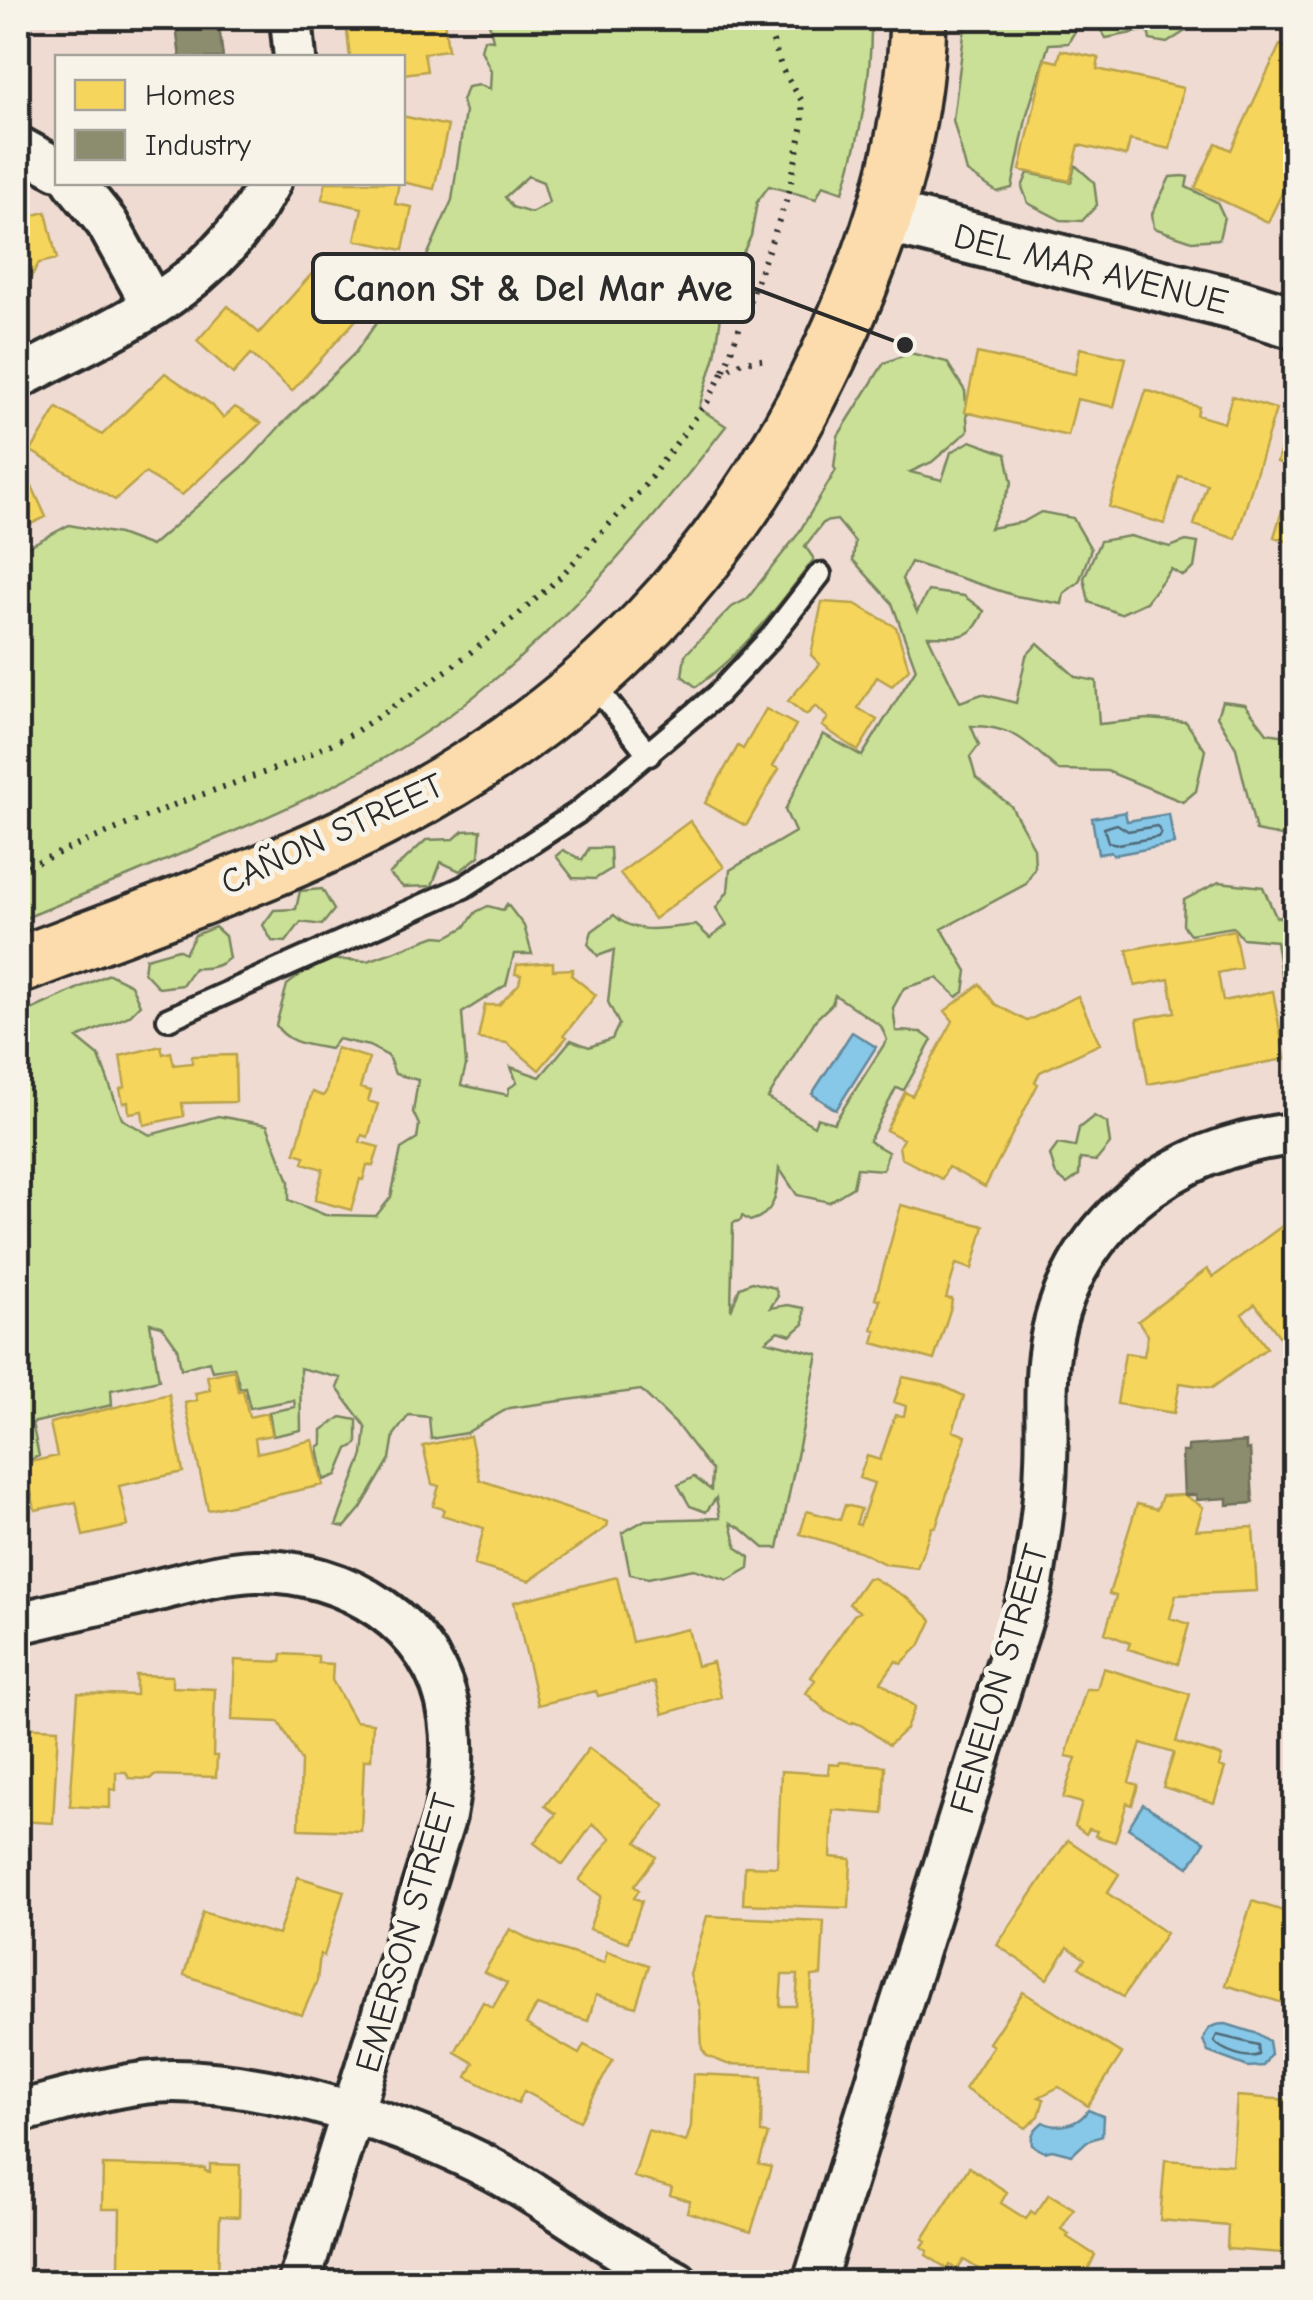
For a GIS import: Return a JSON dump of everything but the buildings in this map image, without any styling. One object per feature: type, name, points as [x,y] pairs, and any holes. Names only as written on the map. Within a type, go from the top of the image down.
[{"type":"main road","name":"CAÑON STREET","points":[[18,966],[227,885],[396,812],[552,713],[630,644],[692,575],[766,475],[836,340],[886,217],[906,133],[918,18]]},
{"type":"street","points":[[291,18],[295,55]]},
{"type":"street","points":[[18,147],[55,167]]},
{"type":"street","points":[[76,185],[107,223],[153,306]]},
{"type":"street","points":[[18,378],[185,286],[220,256],[248,222],[268,185]]},
{"type":"street","name":"DEL MAR AVENUE","points":[[886,217],[1296,322]]},
{"type":"street","name":"FENELON STREET","points":[[814,2282],[1030,1590],[1043,1520],[1049,1354],[1066,1290],[1103,1230],[1158,1178],[1216,1149],[1296,1134]]},
{"type":"street","name":"EMERSON STREET","points":[[18,1624],[237,1572],[276,1572],[314,1578],[373,1600],[422,1649],[439,1681],[450,1714],[454,1765],[445,1816],[299,2282]]},
{"type":"street","points":[[18,2112],[130,2085],[173,2081],[278,2095],[352,2114],[436,2142],[496,2172],[677,2282]]},
{"type":"lane","points":[[168,1019],[464,887],[577,814],[718,694],[820,574]]},
{"type":"lane","points":[[591,680],[649,756]]},
{"type":"path","points":[[18,870],[181,802],[292,763],[352,734],[449,669],[517,616],[560,577],[642,489],[708,400],[723,372],[788,196],[803,124],[802,100],[782,69],[765,18]]},
{"type":"path","points":[[723,372],[742,362],[770,358]]},
{"type":"green space","points":[[488,18],[871,18],[864,106],[843,192],[823,185],[816,199],[769,186],[757,202],[751,236],[725,290],[715,356],[699,408],[726,426],[660,509],[552,627],[513,664],[430,729],[306,799],[18,921],[18,552],[69,525],[119,534],[151,546],[247,463],[355,353],[402,287],[410,265],[427,256],[452,200],[465,112],[462,101],[467,87],[479,85],[490,89],[491,71],[481,50],[484,39],[493,40]],"holes":[[[528,176],[543,182],[549,203],[531,213],[512,207],[505,197]]]},
{"type":"green space","points":[[977,18],[1083,18],[1068,43],[1049,44],[1027,114],[1012,188],[997,192],[967,172],[953,120],[965,27]]},
{"type":"green space","points":[[1093,18],[1193,18],[1193,26],[1167,43],[1150,40],[1148,30],[1106,38]]},
{"type":"green space","points":[[1075,165],[1094,182],[1097,205],[1082,221],[1061,220],[1028,203],[1022,187],[1028,173],[1071,182]]},
{"type":"green space","points":[[1170,177],[1188,177],[1186,187],[1217,202],[1224,217],[1219,239],[1192,241],[1154,228],[1152,214]]},
{"type":"green space","points":[[910,353],[947,362],[965,391],[968,431],[932,462],[910,472],[942,480],[951,452],[971,441],[1006,454],[1012,483],[990,528],[1023,522],[1041,512],[1073,518],[1091,549],[1079,582],[1064,593],[1062,604],[1016,596],[911,562],[902,579],[917,612],[928,591],[964,596],[984,611],[969,633],[928,636],[960,702],[982,694],[1016,703],[1026,656],[1038,643],[1076,677],[1096,681],[1099,724],[1147,719],[1186,722],[1205,750],[1196,791],[1183,802],[1107,771],[1058,770],[1010,733],[971,726],[979,745],[970,757],[976,778],[1011,806],[1034,848],[1035,867],[1026,884],[942,929],[967,971],[964,992],[957,997],[937,978],[904,988],[893,1008],[896,1031],[921,1032],[932,1040],[904,1090],[896,1088],[869,1141],[888,1152],[883,1170],[857,1168],[853,1187],[829,1202],[797,1195],[779,1168],[776,1193],[766,1213],[750,1221],[742,1216],[733,1223],[731,1310],[740,1287],[752,1282],[775,1288],[778,1296],[770,1308],[804,1308],[804,1324],[791,1335],[778,1331],[766,1341],[818,1354],[778,1548],[764,1548],[731,1523],[737,1548],[750,1557],[749,1568],[728,1580],[694,1569],[648,1578],[630,1574],[622,1533],[645,1520],[720,1518],[716,1498],[706,1512],[690,1506],[678,1485],[694,1477],[711,1490],[712,1471],[676,1424],[641,1390],[509,1408],[466,1433],[431,1439],[429,1417],[409,1415],[394,1435],[390,1459],[361,1508],[345,1527],[336,1525],[363,1455],[366,1427],[337,1388],[341,1378],[300,1368],[301,1430],[273,1436],[269,1412],[295,1407],[294,1400],[250,1408],[234,1367],[212,1371],[209,1361],[181,1369],[177,1347],[162,1326],[150,1323],[159,1380],[111,1390],[112,1405],[32,1423],[39,1456],[18,1465],[18,1016],[109,974],[131,985],[140,1005],[129,1016],[77,1038],[99,1056],[122,1119],[150,1135],[218,1116],[267,1125],[289,1181],[289,1200],[325,1215],[376,1216],[391,1197],[401,1149],[417,1139],[419,1125],[413,1112],[418,1080],[395,1074],[388,1056],[369,1046],[338,1039],[330,1049],[300,1043],[276,1025],[287,985],[320,959],[368,961],[436,936],[447,937],[465,927],[476,912],[488,906],[503,910],[507,904],[524,926],[532,954],[514,954],[506,985],[462,1013],[466,1065],[461,1085],[508,1095],[509,1088],[517,1083],[511,1067],[540,1077],[571,1040],[589,1047],[612,1039],[619,1024],[608,1002],[614,950],[598,956],[588,944],[592,931],[614,915],[642,928],[696,925],[710,938],[727,925],[716,908],[728,891],[730,870],[795,832],[785,810],[823,734],[862,756],[916,669],[892,603],[853,560],[855,542],[837,520],[824,522],[805,546],[814,559],[745,644],[696,687],[682,676],[685,655],[732,607],[747,599],[798,534],[836,470],[838,436],[884,363]],"holes":[[[835,995],[881,1026],[887,1040],[834,1123],[817,1118],[814,1126],[768,1098]]]},
{"type":"green space","points":[[1130,536],[1170,547],[1186,541],[1198,543],[1194,568],[1183,576],[1171,569],[1146,602],[1120,614],[1089,602],[1084,578],[1100,541]]},
{"type":"green space","points":[[1222,701],[1245,704],[1267,733],[1295,737],[1295,828],[1286,837],[1256,831],[1236,748],[1217,716]]},
{"type":"green space","points":[[481,830],[479,856],[460,871],[441,862],[432,886],[403,887],[389,874],[426,840],[454,839],[463,831]]},
{"type":"green space","points":[[589,848],[610,848],[611,869],[595,879],[573,878],[556,856],[563,850],[582,860]]},
{"type":"green space","points":[[1219,882],[1263,887],[1276,917],[1295,919],[1295,976],[1281,974],[1276,941],[1242,938],[1233,927],[1190,934],[1183,925],[1184,900]]},
{"type":"green space","points":[[322,889],[334,910],[322,925],[301,922],[286,942],[272,941],[263,925],[274,910],[296,909],[300,891]]},
{"type":"green space","points":[[215,927],[225,936],[229,958],[225,961],[213,967],[194,968],[182,985],[159,988],[144,972],[146,958],[178,949],[185,953],[195,935]]},
{"type":"green space","points":[[1094,1116],[1107,1123],[1110,1144],[1096,1161],[1080,1159],[1079,1175],[1067,1184],[1056,1175],[1050,1155],[1058,1144],[1075,1147],[1079,1128]]},
{"type":"green space","points":[[341,1417],[357,1420],[357,1444],[348,1449],[337,1475],[324,1480],[318,1447],[322,1444],[322,1430]]},
{"type":"water","points":[[1125,812],[1127,821],[1169,814],[1174,844],[1098,854],[1092,818]]},
{"type":"water","points":[[852,1032],[876,1047],[836,1110],[812,1094]]},
{"type":"water","points":[[1143,1804],[1205,1842],[1189,1867],[1128,1828]]},
{"type":"water","points":[[1226,2024],[1269,2041],[1271,2054],[1263,2066],[1248,2067],[1208,2052],[1203,2040],[1206,2032]]},
{"type":"water","points":[[1088,2110],[1103,2116],[1102,2136],[1087,2141],[1072,2155],[1044,2152],[1032,2145],[1034,2132],[1043,2122],[1068,2125]]},
{"type":"place","name":"Canon St & Del Mar Ave","points":[[905,345]]}]
